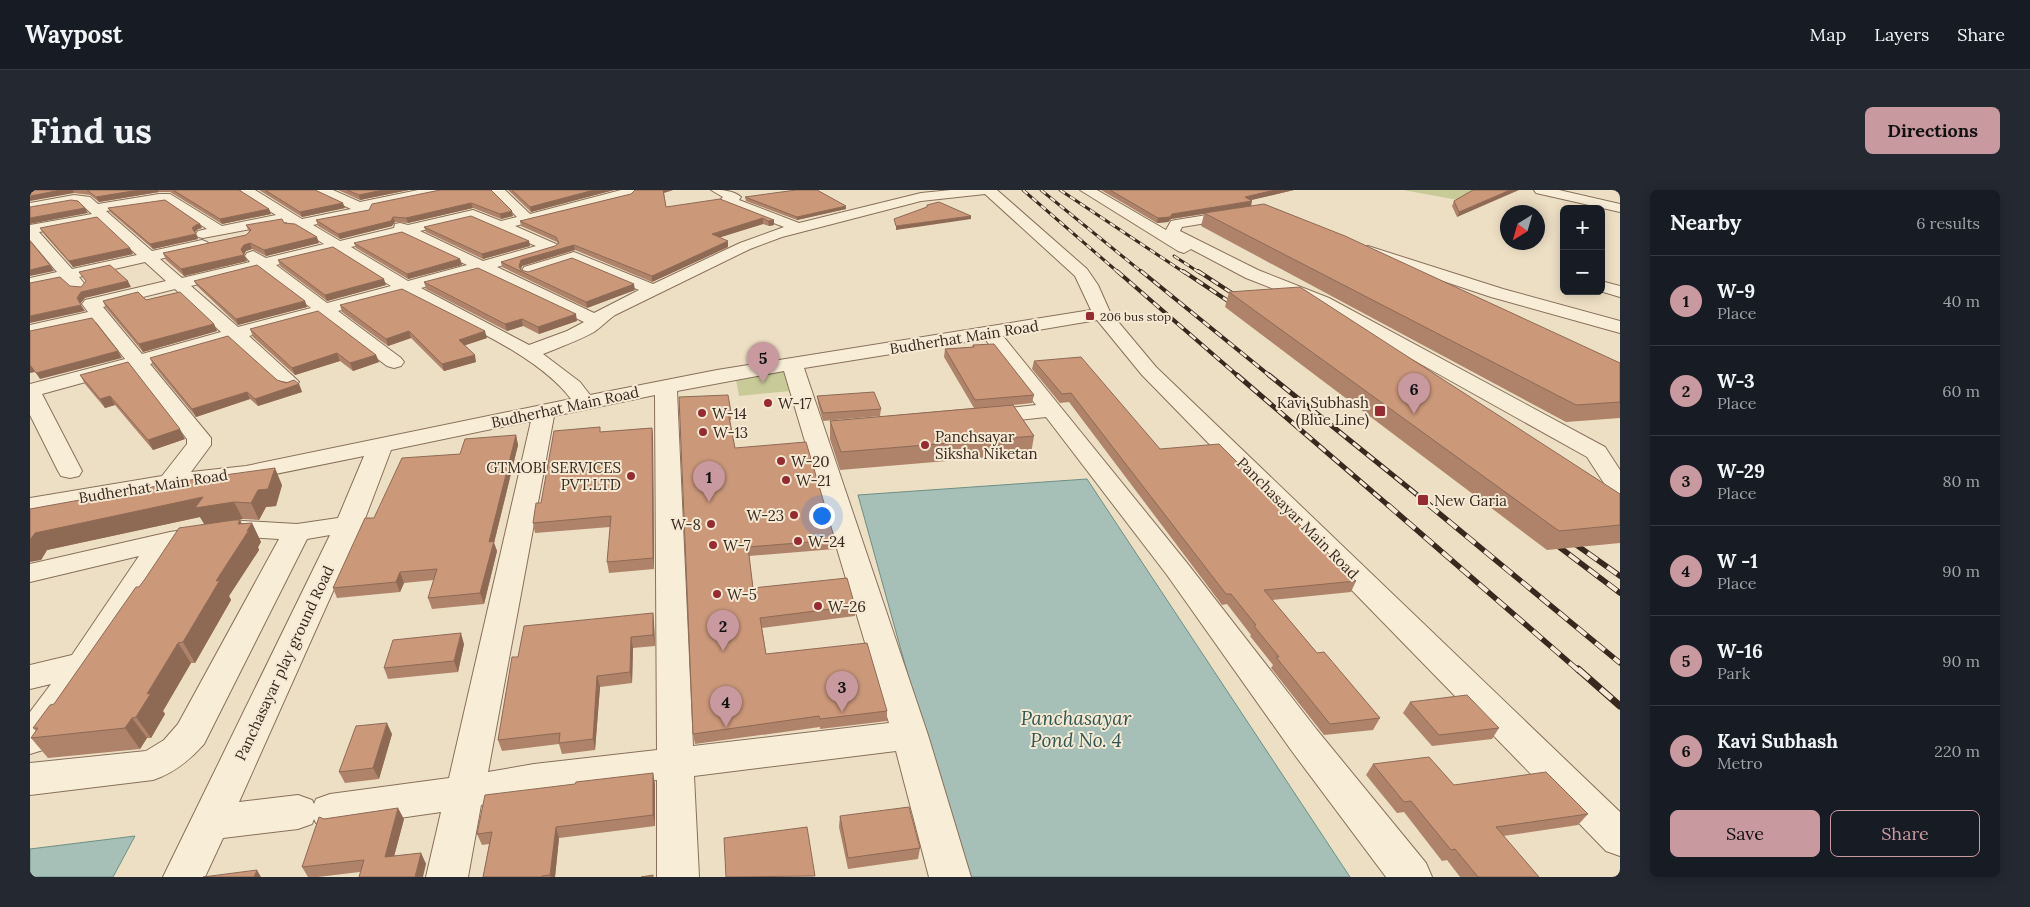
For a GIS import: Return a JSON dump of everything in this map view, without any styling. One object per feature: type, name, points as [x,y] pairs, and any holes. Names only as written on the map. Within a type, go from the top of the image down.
[{"type":"street","points":[[322,190],[595,320]]},
{"type":"street","points":[[355,206],[394,190]]},
{"type":"street","points":[[30,282],[68,274],[144,252],[437,190]]},
{"type":"street","points":[[497,190],[526,218]]},
{"type":"street","points":[[498,226],[626,194],[629,193],[628,190]]},
{"type":"street","points":[[718,190],[734,197],[727,200],[798,228]]},
{"type":"street","points":[[535,358],[590,326],[595,320],[652,290],[746,246],[798,228],[921,197],[988,190]]},
{"type":"street","name":"Panchasayar Main Road","points":[[988,190],[1081,273],[1089,285],[1102,314],[1149,371],[1620,838]]},
{"type":"street","points":[[1087,190],[1128,213],[1193,254],[1242,279],[1323,302]]},
{"type":"street","points":[[1541,190],[1620,208]]},
{"type":"street","points":[[247,191],[407,288],[535,358],[575,390],[585,403]]},
{"type":"street","points":[[30,522],[164,490],[198,445],[199,438],[136,362],[68,274],[31,234],[99,212],[159,198],[170,198],[225,235],[394,362]]},
{"type":"street","points":[[38,201],[85,200],[288,382]]},
{"type":"street","points":[[451,203],[498,226],[551,248]]},
{"type":"street","points":[[1253,212],[1176,224],[1172,232],[1252,274],[1323,302],[1596,452],[1620,489]]},
{"type":"street","points":[[30,331],[179,284],[473,214]]},
{"type":"street","points":[[70,471],[30,392],[570,242]]},
{"type":"street","points":[[1354,247],[1497,293],[1620,327]]},
{"type":"street","points":[[506,279],[574,257],[652,290]]},
{"type":"street","points":[[1605,287],[1620,292]]},
{"type":"street","name":"Budherhat Main Road","points":[[30,506],[164,490],[380,447],[666,386],[1102,314]]},
{"type":"street","points":[[991,333],[1054,410],[1177,569],[1304,740],[1411,877]]},
{"type":"street","points":[[792,364],[823,430],[950,877]]},
{"type":"street","points":[[666,386],[678,877]]},
{"type":"street","points":[[958,419],[1054,410]]},
{"type":"street","points":[[447,877],[544,412]]},
{"type":"street","name":"Panchasayar play ground Road","points":[[184,877],[349,524],[380,447]]},
{"type":"street","points":[[30,573],[162,542],[243,529],[297,532],[349,524]]},
{"type":"street","points":[[30,779],[153,765],[177,750],[192,734],[297,532]]},
{"type":"street","points":[[30,740],[83,664],[162,542]]},
{"type":"street","points":[[30,677],[83,664]]},
{"type":"street","points":[[209,822],[314,811],[465,792],[534,780],[910,735]]},
{"type":"green space","points":[[1403,190],[1495,190],[1463,201]]},
{"type":"green space","points":[[788,367],[791,391],[739,396],[735,375]]},
{"type":"water","name":"Panchasayar Pond No. 4","points":[[1087,479],[1350,877],[964,877],[858,495]]},
{"type":"water","points":[[135,836],[113,877],[30,877],[30,849]]},
{"type":"building","points":[[30,190],[61,190],[30,196]]},
{"type":"building","points":[[87,190],[139,190],[96,197]]},
{"type":"building","points":[[173,190],[239,190],[269,209],[220,219]]},
{"type":"building","points":[[265,190],[315,190],[343,203],[300,212]]},
{"type":"building","points":[[347,190],[383,190],[359,195]]},
{"type":"building","points":[[440,190],[491,190],[512,211],[500,214],[471,203],[406,218],[393,217],[391,221],[338,234],[316,220],[369,210],[372,204]]},
{"type":"building","points":[[512,190],[594,190],[530,207]]},
{"type":"building","points":[[635,190],[663,190],[666,207],[720,199],[774,220],[768,221],[763,218],[712,234],[728,241],[652,276],[574,245],[521,260],[519,266],[521,270],[528,272],[572,258],[634,284],[586,302],[501,262],[555,246],[559,243],[556,237],[520,221],[631,194]]},
{"type":"building","points":[[796,190],[817,190],[846,206],[797,217],[745,197]]},
{"type":"building","points":[[1110,190],[1275,190],[1245,197],[1252,201],[1158,218]]},
{"type":"building","points":[[1473,190],[1510,190],[1459,212],[1454,201]]},
{"type":"building","points":[[71,200],[78,201],[85,208],[30,218],[30,207]]},
{"type":"building","points":[[165,200],[200,224],[192,228],[196,234],[150,244],[108,208]]},
{"type":"building","points":[[939,202],[971,216],[896,226],[894,219]]},
{"type":"building","points":[[1264,204],[1345,236],[1620,363],[1620,402],[1576,405],[1204,213]]},
{"type":"building","points":[[471,216],[529,241],[482,254],[424,227]]},
{"type":"building","points":[[97,217],[130,248],[69,261],[40,228]]},
{"type":"building","points":[[282,219],[284,223],[295,224],[317,237],[264,250],[250,243],[244,245],[241,249],[244,255],[181,269],[163,253],[246,235],[251,230],[246,225]]},
{"type":"building","points":[[402,232],[460,259],[407,274],[354,243]]},
{"type":"building","points":[[30,241],[50,265],[30,270]]},
{"type":"building","points":[[333,247],[384,279],[325,295],[278,260]]},
{"type":"building","points":[[110,265],[128,281],[81,292],[77,298],[81,305],[30,316],[30,283],[60,277],[70,286],[81,287],[86,281],[79,272]]},
{"type":"building","points":[[257,265],[305,301],[236,319],[194,281]]},
{"type":"building","points":[[478,268],[576,314],[538,327],[522,319],[505,324],[424,282]]},
{"type":"building","points":[[1300,287],[1620,494],[1620,525],[1559,531],[1229,292]]},
{"type":"building","points":[[402,289],[485,331],[459,340],[475,355],[442,364],[409,331],[386,339],[340,305]]},
{"type":"building","points":[[138,292],[146,300],[180,292],[214,324],[139,344],[103,301]]},
{"type":"building","points":[[318,311],[376,355],[350,363],[337,353],[292,368],[250,329]]},
{"type":"building","points":[[92,318],[118,351],[36,373],[30,365],[30,331]]},
{"type":"building","points":[[228,336],[277,380],[286,383],[294,380],[299,384],[255,399],[247,392],[192,409],[150,358]]},
{"type":"building","points":[[994,344],[1034,395],[975,400],[945,349]]},
{"type":"building","points":[[1081,357],[1160,449],[1219,444],[1356,581],[1264,590],[1317,653],[1324,652],[1380,718],[1330,724],[1276,657],[1279,657],[1254,626],[1256,625],[1231,594],[1226,594],[1071,393],[1062,394],[1034,361]]},
{"type":"building","points":[[128,362],[180,429],[148,440],[110,396],[100,399],[80,375]]},
{"type":"building","points":[[874,392],[881,409],[823,413],[817,396]]},
{"type":"building","points":[[728,395],[731,412],[728,412],[735,448],[806,442],[835,540],[748,547],[753,588],[847,578],[855,606],[760,618],[766,654],[867,643],[887,711],[820,719],[819,716],[693,734],[679,397]]},
{"type":"building","points":[[1013,405],[1034,436],[841,452],[830,421]]},
{"type":"building","points":[[600,427],[600,432],[652,428],[653,558],[607,562],[611,516],[533,523],[536,503],[541,503],[554,431]]},
{"type":"building","points":[[516,435],[489,542],[494,541],[480,593],[428,598],[437,569],[400,572],[396,582],[333,588],[365,518],[374,518],[402,458],[460,454],[465,439]]},
{"type":"building","points":[[275,468],[268,489],[258,490],[251,503],[234,502],[195,508],[203,497],[35,533],[30,540],[30,509],[196,479]]},
{"type":"building","points":[[240,520],[238,524],[252,523],[216,581],[220,580],[183,642],[178,643],[147,694],[151,693],[136,717],[132,718],[125,728],[31,738],[38,728],[33,728],[50,705],[54,704],[136,587],[139,587],[145,579],[179,528]]},
{"type":"building","points":[[653,613],[653,635],[631,637],[630,672],[597,676],[593,739],[559,743],[560,733],[498,740],[512,657],[518,657],[524,626]]},
{"type":"building","points":[[461,633],[454,661],[384,668],[393,640]]},
{"type":"building","points":[[1467,695],[1499,728],[1439,735],[1410,702]]},
{"type":"building","points":[[387,723],[373,768],[339,772],[356,726]]},
{"type":"building","points":[[1429,757],[1454,785],[1546,772],[1588,814],[1496,827],[1539,877],[1478,877],[1455,849],[1451,850],[1411,801],[1404,802],[1373,764]]},
{"type":"building","points":[[653,773],[653,815],[556,827],[550,875],[542,877],[483,877],[492,832],[477,834],[485,795]]},
{"type":"building","points":[[909,807],[920,848],[848,858],[840,816]]},
{"type":"building","points":[[398,808],[385,857],[421,853],[415,877],[359,877],[364,860],[302,867],[319,817],[324,819]]},
{"type":"building","points":[[807,827],[815,876],[726,877],[724,838]]},
{"type":"building","points":[[257,870],[254,877],[203,877]]},
{"type":"railway","points":[[1023,190],[1119,273]]},
{"type":"railway","points":[[1041,190],[1143,273]]},
{"type":"railway","points":[[1060,190],[1185,273]]},
{"type":"railway","points":[[1174,256],[1200,273]]},
{"type":"railway","points":[[1117,271],[1238,376]]},
{"type":"railway","points":[[1141,271],[1270,376]]},
{"type":"railway","points":[[1183,271],[1237,307]]},
{"type":"railway","points":[[1198,271],[1241,299]]},
{"type":"railway","points":[[1237,375],[1389,506]]},
{"type":"railway","points":[[1269,375],[1431,506]]},
{"type":"railway","points":[[1388,505],[1579,671]]},
{"type":"railway","points":[[1429,505],[1620,663]]},
{"type":"railway","points":[[1568,539],[1620,576]]},
{"type":"railway","points":[[1550,540],[1620,593]]},
{"type":"railway","points":[[1578,669],[1620,706]]},
{"type":"place","name":"206 bus stop","points":[[1090,316]]},
{"type":"place","name":"W-16","points":[[763,383]]},
{"type":"place","name":"W-17","points":[[768,403]]},
{"type":"place","name":"Kavi Subhash (Blue Line)","points":[[1380,411]]},
{"type":"place","name":"W-14","points":[[702,413]]},
{"type":"place","name":"Kavi Subhash","points":[[1414,414]]},
{"type":"place","name":"W-13","points":[[703,432]]},
{"type":"place","name":"Panchsayar Siksha Niketan","points":[[925,445]]},
{"type":"place","name":"W-20","points":[[781,461]]},
{"type":"place","name":"GTMOBI SERVICES PVT.LTD","points":[[631,476]]},
{"type":"place","name":"W-21","points":[[786,480]]},
{"type":"place","name":"New Garia","points":[[1423,500]]},
{"type":"place","name":"W-9","points":[[709,502]]},
{"type":"place","name":"W-23","points":[[794,515]]},
{"type":"place","name":"W-8","points":[[711,524]]},
{"type":"place","name":"W-24","points":[[798,541]]},
{"type":"place","name":"W-7","points":[[713,545]]},
{"type":"place","name":"W-5","points":[[717,594]]},
{"type":"place","name":"W-26","points":[[818,606]]},
{"type":"place","name":"W-3","points":[[723,651]]},
{"type":"place","name":"W-29","points":[[842,712]]},
{"type":"place","name":"W -1","points":[[726,727]]}]
